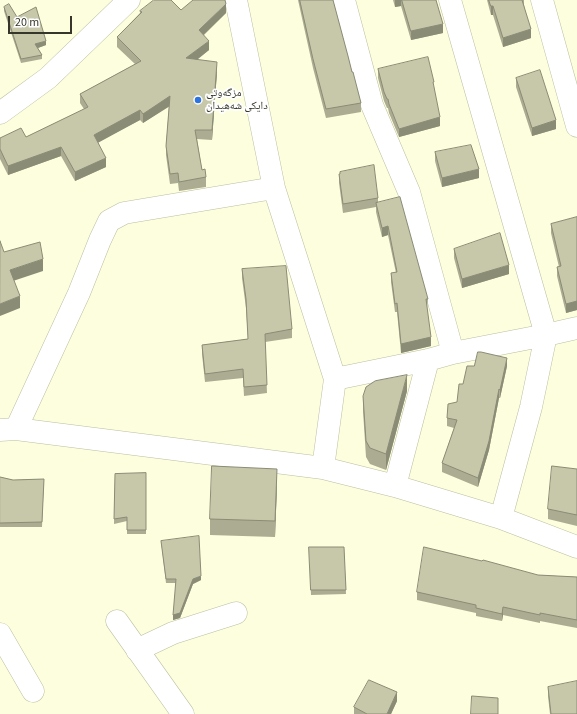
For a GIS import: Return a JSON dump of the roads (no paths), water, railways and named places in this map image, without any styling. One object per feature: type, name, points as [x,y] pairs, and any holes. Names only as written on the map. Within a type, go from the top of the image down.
[{"type":"street","points":[[0,113],[48,78],[129,0]]},
{"type":"street","points":[[236,0],[274,188],[335,379],[324,468]]},
{"type":"street","points":[[344,0],[372,105],[409,192],[453,353]]},
{"type":"street","points":[[450,0],[546,335],[531,407],[501,518]]},
{"type":"street","points":[[542,0],[577,126]]},
{"type":"street","points":[[274,188],[124,213],[109,221],[79,292],[8,429],[324,468],[395,486],[501,518],[577,547]]},
{"type":"street","points":[[335,379],[577,328]]},
{"type":"street","points":[[395,486],[428,360]]},
{"type":"street","points":[[137,650],[173,633],[236,613]]},
{"type":"street","points":[[117,621],[183,714]]},
{"type":"street","points":[[0,634],[33,691]]},
{"type":"place","name":"مزگەوتی دایکی شەهیدان","points":[[198,100]]}]
